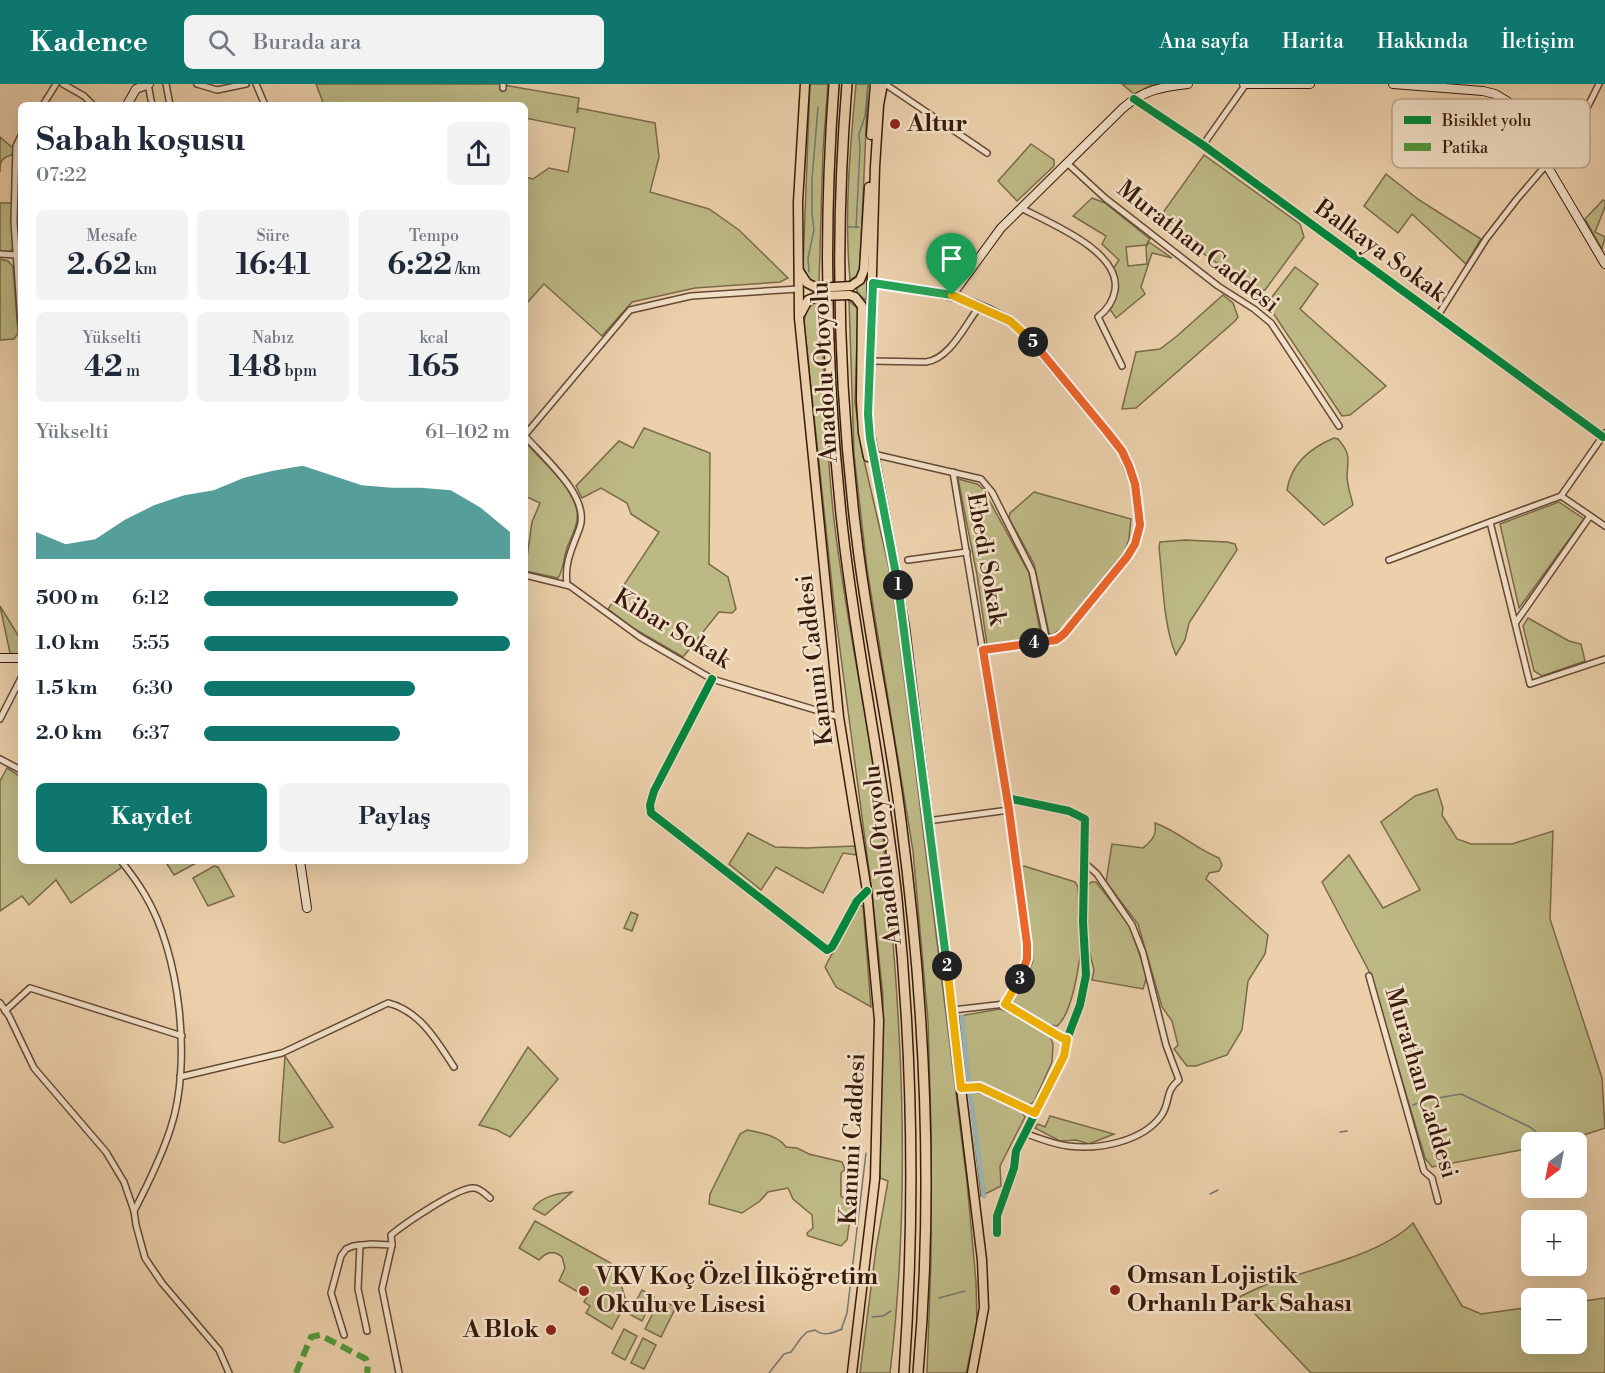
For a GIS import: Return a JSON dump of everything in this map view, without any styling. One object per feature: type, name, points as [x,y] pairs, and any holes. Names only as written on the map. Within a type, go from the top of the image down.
[{"type":"highway","name":"Anadolu Otoyolu","points":[[834,84],[827,245],[831,401],[838,491],[852,600],[890,842],[904,974],[911,1104],[911,1244],[904,1373]]},
{"type":"highway","name":"Anadolu Otoyolu","points":[[847,84],[840,209],[840,328],[844,408],[865,604],[901,820],[917,976],[921,1048],[925,1197],[918,1373]]},
{"type":"main road","name":"Kanuni Caddesi","points":[[805,84],[798,202],[799,318],[840,717],[867,891],[879,1020],[874,1179],[852,1373]]},
{"type":"main road","points":[[799,318],[808,300],[818,292],[850,290],[860,280],[864,270],[874,84]]},
{"type":"main road","points":[[884,84],[877,129],[868,414],[908,652],[927,820],[953,1010],[984,1289],[983,1320],[972,1373]]},
{"type":"main road","points":[[870,145],[874,196]]},
{"type":"main road","points":[[798,265],[807,283],[818,292]]},
{"type":"main road","points":[[850,290],[862,306],[863,433],[894,563]]},
{"type":"street","points":[[45,102],[56,84]]},
{"type":"street","points":[[63,84],[90,102]]},
{"type":"street","points":[[129,102],[136,89],[149,84],[152,102]]},
{"type":"street","points":[[166,84],[169,102]]},
{"type":"street","points":[[197,84],[217,90],[246,84]]},
{"type":"street","points":[[256,84],[264,102]]},
{"type":"street","points":[[884,84],[987,153]]},
{"type":"street","points":[[952,295],[994,236],[1134,99],[1153,89],[1188,84]]},
{"type":"street","points":[[1203,145],[1246,84],[1310,84]]},
{"type":"street","points":[[1393,84],[1460,86],[1489,92],[1502,99]]},
{"type":"street","points":[[1590,102],[1599,84]]},
{"type":"street","name":"Balkaya Sokak","points":[[1134,99],[1203,145],[1437,317],[1604,435]]},
{"type":"street","points":[[18,140],[15,146],[18,191],[16,255],[18,282]]},
{"type":"street","name":"Murathan Caddesi","points":[[1067,163],[1105,198],[1218,286],[1271,323],[1339,426]]},
{"type":"street","points":[[1437,317],[1486,239],[1544,168]]},
{"type":"street","points":[[1549,168],[1604,257]]},
{"type":"street","points":[[1021,208],[1094,249],[1107,261],[1115,276],[1115,287],[1110,304],[1098,317],[1122,366]]},
{"type":"street","points":[[0,254],[16,255]]},
{"type":"street","points":[[873,283],[952,295],[1010,321],[1022,330],[1115,442],[1133,476],[1140,525],[1135,544],[1064,634],[1056,640],[1047,642],[983,650]]},
{"type":"street","points":[[528,432],[630,310],[691,296],[798,288]]},
{"type":"street","points":[[870,361],[926,362],[934,360],[946,351],[979,307]]},
{"type":"street","points":[[1389,560],[1561,496],[1604,435]]},
{"type":"street","points":[[528,439],[572,489],[581,508],[581,521],[565,568],[567,584]]},
{"type":"street","points":[[873,453],[981,479],[992,492],[1032,571],[1047,642]]},
{"type":"street","name":"Ebedi Sokak","points":[[953,472],[1009,810],[1028,953],[1020,977],[1005,1004]]},
{"type":"street","points":[[1561,496],[1605,526]]},
{"type":"street","points":[[1516,622],[1590,516]]},
{"type":"street","points":[[1490,522],[1530,684],[1605,659]]},
{"type":"street","points":[[908,561],[967,552]]},
{"type":"street","name":"Kibar Sokak","points":[[528,576],[567,584],[640,637],[712,679],[840,717]]},
{"type":"street","points":[[0,658],[18,658]]},
{"type":"street","points":[[712,679],[654,791],[650,805],[651,813],[827,950],[832,946],[857,901],[867,891]]},
{"type":"street","points":[[0,719],[18,684]]},
{"type":"street","points":[[0,759],[18,768]]},
{"type":"street","points":[[997,1233],[997,1216],[1014,1168],[1016,1151],[1023,1133],[1064,1056],[1067,1039],[1080,1005],[1086,975],[1083,922],[1085,819],[1069,811],[1007,798]]},
{"type":"street","points":[[927,820],[1009,810]]},
{"type":"street","points":[[1023,1133],[1054,1143],[1078,1147],[1103,1145],[1129,1138],[1161,1116],[1170,1087],[1179,1080],[1166,1045],[1143,953],[1132,925],[1097,874],[1085,863]]},
{"type":"street","points":[[124,864],[146,896],[172,966],[182,1036],[180,1077],[172,1125],[152,1177],[134,1211]]},
{"type":"street","points":[[300,864],[307,909]]},
{"type":"street","name":"Murathan Caddesi","points":[[1369,976],[1424,1171],[1432,1178],[1438,1200]]},
{"type":"street","points":[[5,1011],[30,988],[182,1036]]},
{"type":"street","points":[[0,1003],[34,1068],[106,1152],[124,1182],[134,1211],[145,1257],[175,1299],[219,1350],[229,1373]]},
{"type":"street","points":[[180,1077],[282,1053],[388,1004],[408,1011],[427,1028],[454,1067]]},
{"type":"street","points":[[953,1010],[1005,1004],[1067,1039]]},
{"type":"street","points":[[961,1088],[980,1087],[1035,1113]]},
{"type":"street","points":[[399,1373],[382,1289],[392,1245],[390,1237],[401,1225],[418,1214],[467,1189],[476,1188],[490,1198]]},
{"type":"street","points":[[344,1335],[332,1299],[331,1287],[342,1254],[350,1247],[360,1245],[392,1245]]},
{"type":"street","points":[[360,1245],[358,1289],[367,1330]]},
{"type":"shaded area","points":[[316,84],[498,84],[579,98],[577,113],[579,108],[655,123],[659,157],[650,192],[709,209],[739,230],[788,278],[780,282],[695,288],[632,302],[602,336],[544,284],[528,302],[528,178],[533,179],[549,168],[568,172],[575,128],[528,119],[528,102],[323,102]]},
{"type":"shaded area","points":[[810,84],[828,84],[823,150],[819,283],[809,281],[803,267]]},
{"type":"shaded area","points":[[856,84],[868,84],[860,266],[857,275],[850,280],[848,207]]},
{"type":"shaded area","points":[[1122,84],[1161,84],[1152,85],[1134,94]]},
{"type":"shaded area","points":[[0,137],[13,148],[12,155],[5,157],[0,165]]},
{"type":"shaded area","points":[[1031,144],[1054,160],[1054,166],[1017,201],[998,181]]},
{"type":"shaded area","points":[[1204,155],[1300,224],[1304,237],[1265,290],[1254,289],[1157,221]]},
{"type":"shaded area","points":[[1386,174],[1419,200],[1481,239],[1466,264],[1412,214],[1398,233],[1364,206]]},
{"type":"shaded area","points":[[1092,198],[1105,203],[1150,239],[1146,245],[1126,247],[1128,266],[1147,264],[1146,247],[1149,242],[1172,258],[1152,253],[1141,287],[1145,294],[1116,318],[1109,308],[1117,288],[1117,279],[1113,269],[1119,260],[1102,244],[1106,236],[1073,216]]},
{"type":"shaded area","points":[[1603,200],[1605,207],[1595,232],[1605,237],[1602,249],[1585,219]]},
{"type":"shaded area","points":[[0,203],[12,203],[13,248],[9,253],[0,252]]},
{"type":"shaded area","points":[[0,259],[8,261],[13,267],[18,333],[14,339],[0,340]]},
{"type":"shaded area","points":[[1295,267],[1318,284],[1300,309],[1386,386],[1350,415],[1342,416],[1271,310],[1268,302]]},
{"type":"shaded area","points":[[868,275],[867,301],[857,293],[857,287]]},
{"type":"shaded area","points":[[1223,295],[1233,303],[1238,317],[1235,321],[1136,408],[1122,409],[1136,352],[1160,349]]},
{"type":"shaded area","points":[[821,300],[825,406],[833,511],[843,589],[881,822],[899,1029],[902,1098],[901,1235],[890,1373],[860,1373],[876,1249],[888,1181],[880,1178],[883,996],[872,893],[834,604],[804,322],[809,308]]},
{"type":"shaded area","points":[[849,301],[858,309],[855,403],[863,456],[892,581],[967,1182],[976,1282],[977,1324],[966,1373],[927,1373],[931,1260],[928,1021],[913,851],[867,569],[854,454]]},
{"type":"shaded area","points":[[644,428],[710,453],[709,564],[728,577],[736,609],[732,613],[719,612],[683,657],[633,628],[608,609],[659,532],[631,514],[627,503],[601,488],[582,498],[576,486],[619,441],[633,448]]},
{"type":"shaded area","points":[[1334,438],[1338,439],[1347,453],[1347,479],[1353,505],[1324,525],[1287,490],[1297,464],[1317,447]]},
{"type":"shaded area","points":[[528,446],[565,485],[575,503],[577,521],[558,578],[528,572],[532,522],[540,503],[528,497]]},
{"type":"shaded area","points":[[958,479],[977,484],[983,489],[1029,573],[1041,636],[1037,640],[987,645],[977,575]]},
{"type":"shaded area","points":[[1034,492],[1131,519],[1125,551],[1062,628],[1052,635],[1049,633],[1034,564],[1009,518],[1010,513]]},
{"type":"shaded area","points":[[1559,502],[1584,519],[1519,608],[1500,524]]},
{"type":"shaded area","points":[[1185,540],[1227,542],[1235,544],[1237,550],[1189,623],[1185,640],[1176,655],[1168,630],[1159,548],[1160,542]]},
{"type":"shaded area","points":[[0,606],[18,635],[18,654],[10,653]]},
{"type":"shaded area","points":[[1528,618],[1569,641],[1581,644],[1585,661],[1542,676],[1534,671],[1523,626]]},
{"type":"shaded area","points":[[7,768],[18,775],[18,864],[120,864],[122,867],[71,903],[56,880],[29,905],[22,896],[0,911],[0,781]]},
{"type":"shaded area","points":[[1437,789],[1443,808],[1442,815],[1457,839],[1471,844],[1512,844],[1553,831],[1550,919],[1602,1078],[1605,1128],[1587,1134],[1587,1132],[1521,1132],[1521,1150],[1432,1167],[1425,1158],[1371,975],[1322,882],[1349,855],[1383,908],[1420,890],[1381,822],[1415,796]]},
{"type":"shaded area","points":[[1155,823],[1219,858],[1222,865],[1219,871],[1209,873],[1206,879],[1268,935],[1265,954],[1248,981],[1242,1030],[1227,1055],[1196,1066],[1187,1066],[1174,1049],[1178,1045],[1172,1021],[1162,1007],[1138,924],[1106,882],[1112,844],[1143,848],[1153,837]]},
{"type":"shaded area","points":[[748,833],[775,847],[856,846],[856,855],[843,853],[823,893],[776,867],[761,890],[729,864]]},
{"type":"shaded area","points":[[167,864],[194,864],[174,875]]},
{"type":"shaded area","points":[[214,866],[218,867],[234,896],[208,906],[193,878]]},
{"type":"shaded area","points":[[1024,866],[1075,882],[1078,887],[1082,932],[1079,966],[1071,1001],[1057,1026],[1040,1021],[1014,1006],[1013,1001],[1033,961],[1020,868]]},
{"type":"shaded area","points":[[1091,882],[1096,882],[1129,924],[1147,976],[1143,989],[1092,980],[1094,970],[1088,946],[1087,887]]},
{"type":"shaded area","points":[[858,905],[863,906],[871,1007],[836,987],[825,967]]},
{"type":"shaded area","points":[[631,912],[638,915],[632,931],[624,928]]},
{"type":"shaded area","points":[[1000,1009],[1050,1036],[1053,1044],[1052,1062],[1034,1102],[1029,1105],[983,1085],[967,1082],[959,1016]]},
{"type":"shaded area","points":[[528,1047],[558,1079],[510,1137],[497,1130],[479,1125]]},
{"type":"shaded area","points":[[285,1056],[333,1127],[284,1143],[279,1141]]},
{"type":"shaded area","points":[[969,1091],[997,1097],[1019,1107],[1025,1117],[1000,1166],[1001,1186],[981,1196]]},
{"type":"shaded area","points":[[1050,1116],[1114,1134],[1089,1144],[1076,1140],[1060,1141],[1035,1128],[1038,1124],[1045,1127]]},
{"type":"shaded area","points":[[747,1130],[774,1137],[786,1147],[797,1148],[809,1154],[842,1162],[845,1169],[841,1173],[841,1196],[852,1204],[847,1240],[841,1246],[808,1236],[807,1233],[813,1228],[812,1215],[793,1199],[788,1188],[768,1192],[760,1201],[742,1213],[709,1204],[710,1194],[740,1134]]},
{"type":"shaded area","points":[[572,1192],[545,1215],[533,1209],[540,1201]]},
{"type":"shaded area","points":[[535,1221],[616,1266],[626,1302],[612,1329],[586,1313],[590,1306],[584,1302],[587,1297],[559,1281],[565,1268],[562,1257],[556,1253],[550,1253],[539,1260],[519,1248]]},
{"type":"shaded area","points":[[1413,1223],[1462,1306],[1481,1314],[1521,1308],[1521,1354],[1587,1354],[1587,1301],[1605,1298],[1605,1373],[1311,1373],[1239,1297],[1273,1282],[1366,1252],[1400,1234]]},
{"type":"shaded area","points":[[642,1290],[654,1297],[642,1321],[629,1314]]},
{"type":"shaded area","points":[[660,1299],[676,1307],[661,1337],[645,1329]]},
{"type":"shaded area","points":[[624,1329],[637,1336],[625,1360],[612,1353]]},
{"type":"shaded area","points":[[643,1338],[656,1345],[644,1369],[631,1363]]},
{"type":"waterway","points":[[856,228],[859,134],[865,116],[868,84]]},
{"type":"waterway","points":[[809,272],[808,258],[814,230],[812,180],[818,107]]},
{"type":"waterway","points":[[848,227],[859,227]]},
{"type":"waterway","points":[[962,1017],[969,1082]]},
{"type":"waterway","points":[[970,1093],[984,1196]]},
{"type":"waterway","points":[[1413,1105],[1426,1100],[1461,1094],[1536,1132]]},
{"type":"waterway","points":[[1340,1132],[1347,1131]]},
{"type":"waterway","points":[[841,1330],[847,1313],[866,1153]]},
{"type":"waterway","points":[[1210,1194],[1218,1190]]},
{"type":"waterway","points":[[939,1298],[965,1291]]},
{"type":"waterway","points":[[872,1317],[883,1316],[891,1311]]},
{"type":"waterway","points":[[769,1373],[784,1354],[791,1352],[807,1332],[815,1330],[828,1334],[842,1329]]},
{"type":"marked path","points":[[296,1373],[311,1337],[320,1335],[366,1359],[367,1373]]},
{"type":"cycle path","points":[[1134,99],[1203,145],[1603,437]]},
{"type":"cycle path","points":[[873,283],[952,295],[1010,321],[1022,330],[1115,442],[1135,483],[1139,514],[1134,544],[1127,557],[1060,637],[1047,642],[983,650]]},
{"type":"cycle path","points":[[712,679],[654,791],[650,805],[651,813],[827,950],[832,947],[857,901],[867,891]]},
{"type":"cycle path","points":[[997,1233],[997,1216],[1014,1168],[1016,1151],[1064,1056],[1067,1039],[1080,1005],[1086,975],[1083,922],[1085,819],[1069,811],[1007,798]]},
{"type":"place","name":"Altur","points":[[895,124]]},
{"type":"place","name":"Omsan Lojistik Orhanlı Park Sahası","points":[[1115,1290]]},
{"type":"place","name":"VKV Koç Özel İlköğretim Okulu ve Lisesi","points":[[584,1291]]},
{"type":"place","name":"A Blok","points":[[551,1330]]},
{"type":"route","points":[[873,283],[952,295],[1010,321],[1022,330],[1108,433],[1122,451],[1133,476],[1140,525],[1135,544],[1127,557],[1064,634],[1056,640],[1047,642],[983,650],[1009,810],[1028,953],[1017,985],[1005,1004],[1067,1039],[1064,1056],[1035,1113],[1014,1101],[980,1087],[961,1088],[905,629],[870,434],[868,394],[873,283]]}]
